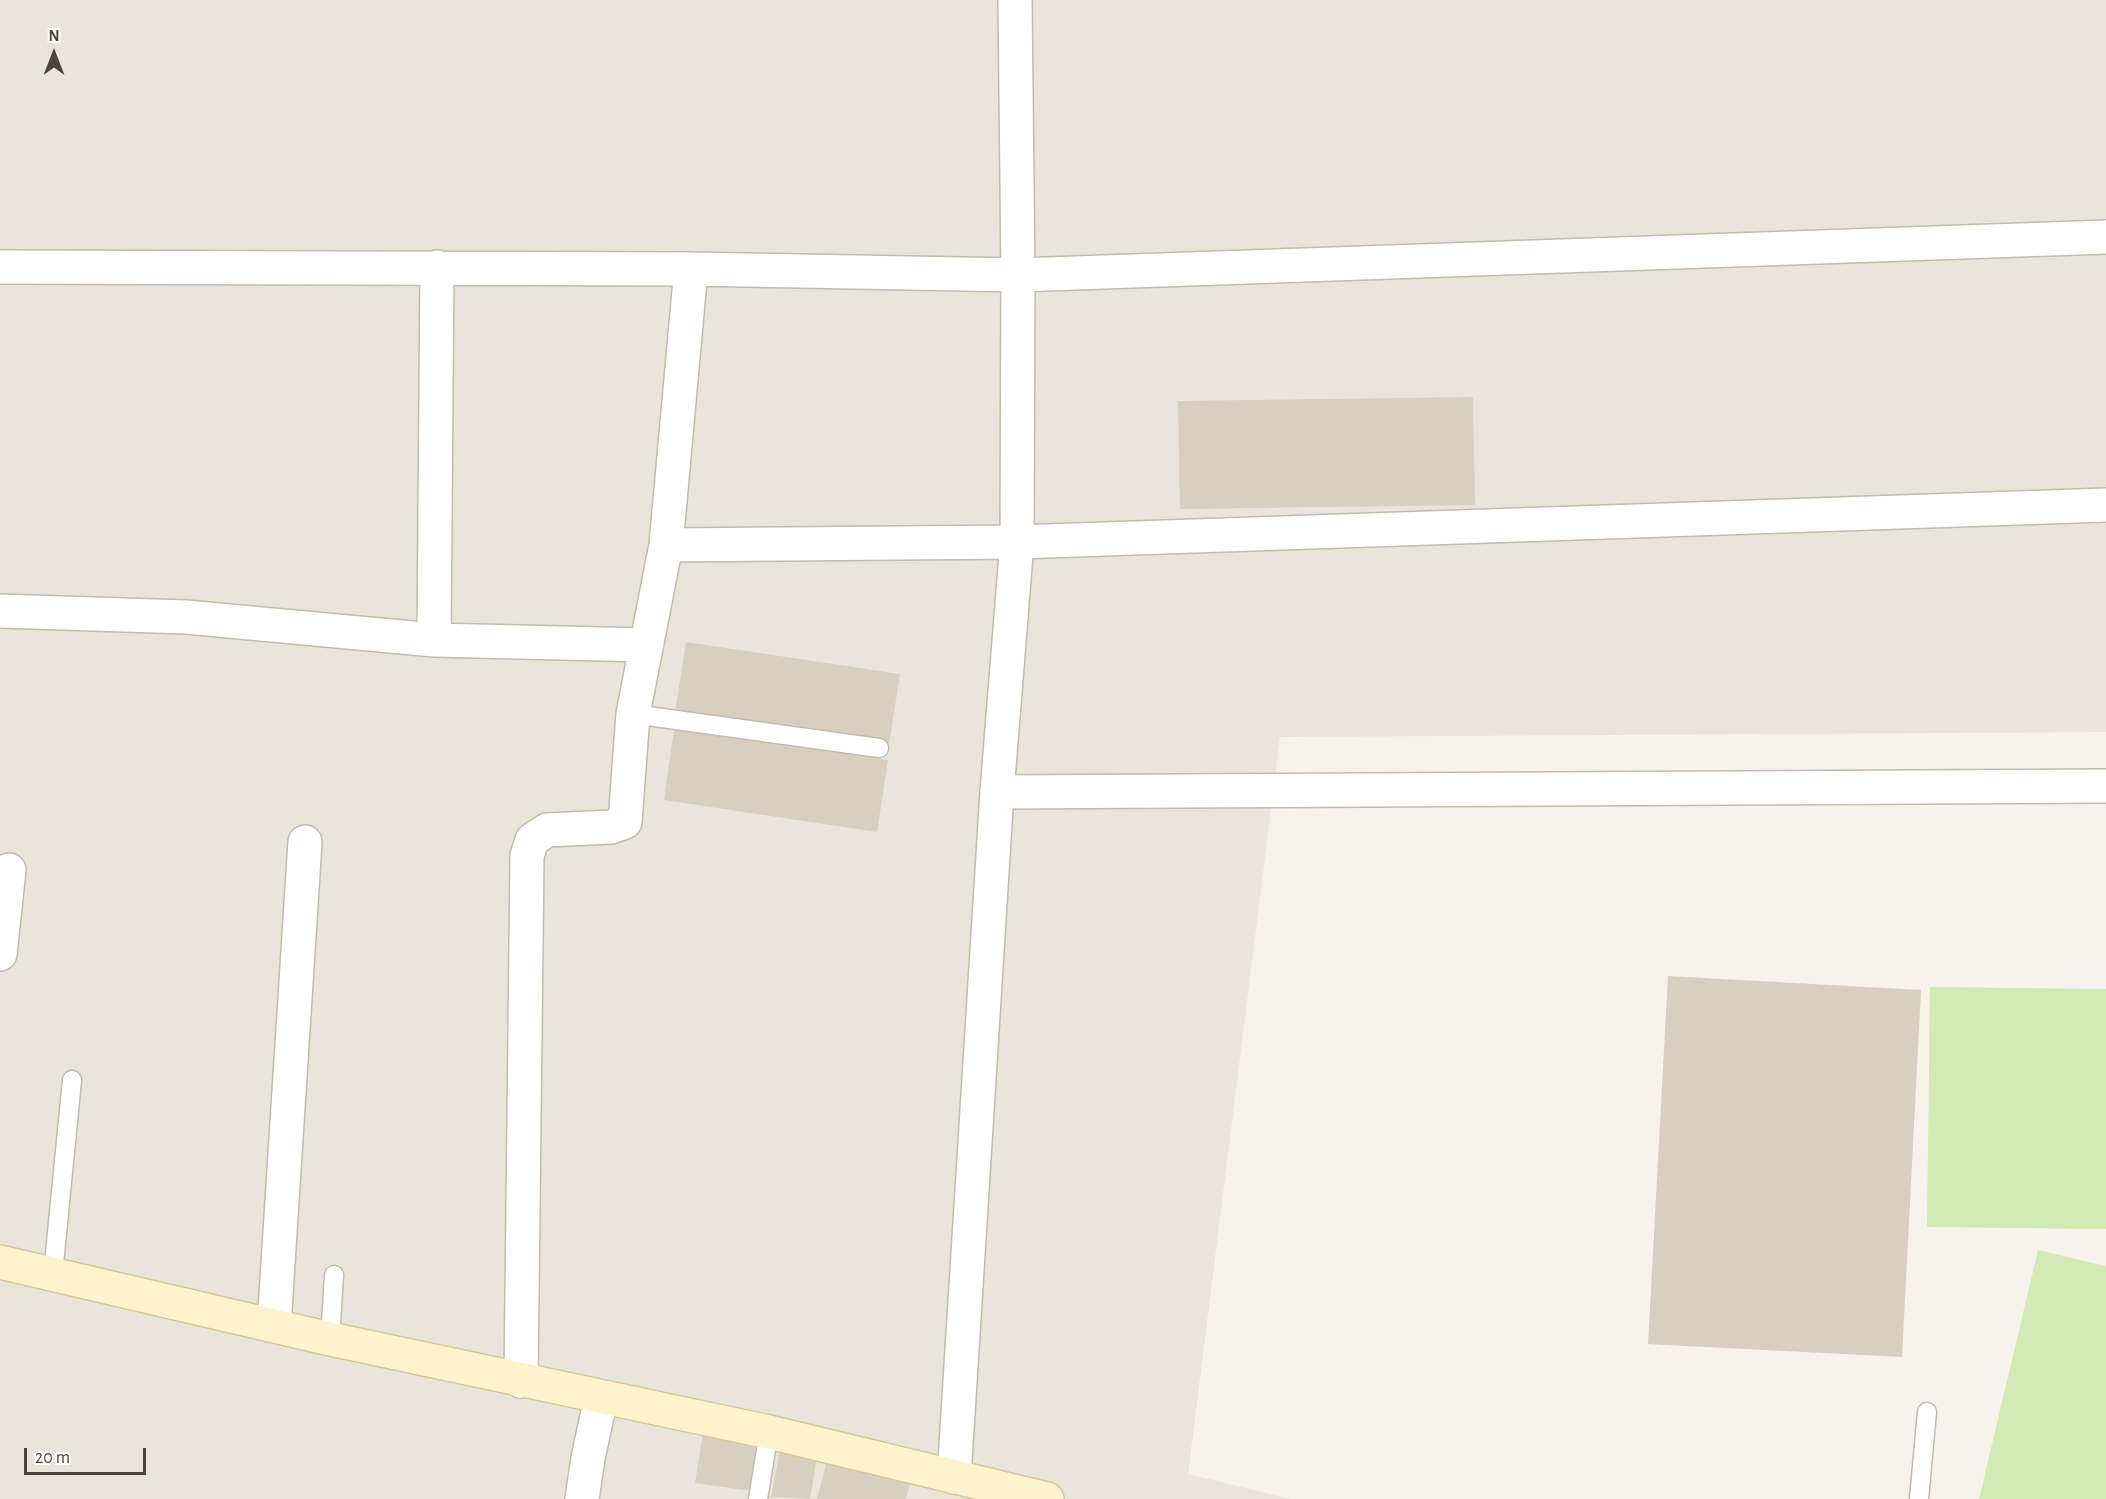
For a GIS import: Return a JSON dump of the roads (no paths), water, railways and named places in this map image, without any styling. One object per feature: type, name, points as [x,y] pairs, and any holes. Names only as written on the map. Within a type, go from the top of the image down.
[{"type":"street","points":[[954,1477],[997,792],[1017,542],[1018,275],[1015,0]]},
{"type":"street","points":[[0,267],[438,267],[1018,275],[2106,237]]},
{"type":"street","points":[[434,640],[438,267]]},
{"type":"street","points":[[521,1381],[527,856],[532,840],[547,830],[611,827],[625,822],[633,714],[666,545],[691,269]]},
{"type":"street","points":[[666,545],[1017,542],[2106,505]]},
{"type":"street","points":[[0,611],[186,617],[434,640],[646,645]]},
{"type":"street","points":[[997,792],[2106,786]]},
{"type":"street","points":[[274,1326],[305,842]]},
{"type":"street","points":[[0,954],[9,870]]},
{"type":"street","points":[[0,1262],[330,1339],[769,1432],[1047,1499]]},
{"type":"street","points":[[582,1499],[601,1398]]},
{"type":"lane","points":[[633,714],[879,748]]},
{"type":"lane","points":[[53,1274],[72,1080]]},
{"type":"lane","points":[[330,1339],[334,1275]]},
{"type":"lane","points":[[1919,1499],[1927,1412]]},
{"type":"lane","points":[[758,1499],[769,1432]]}]
